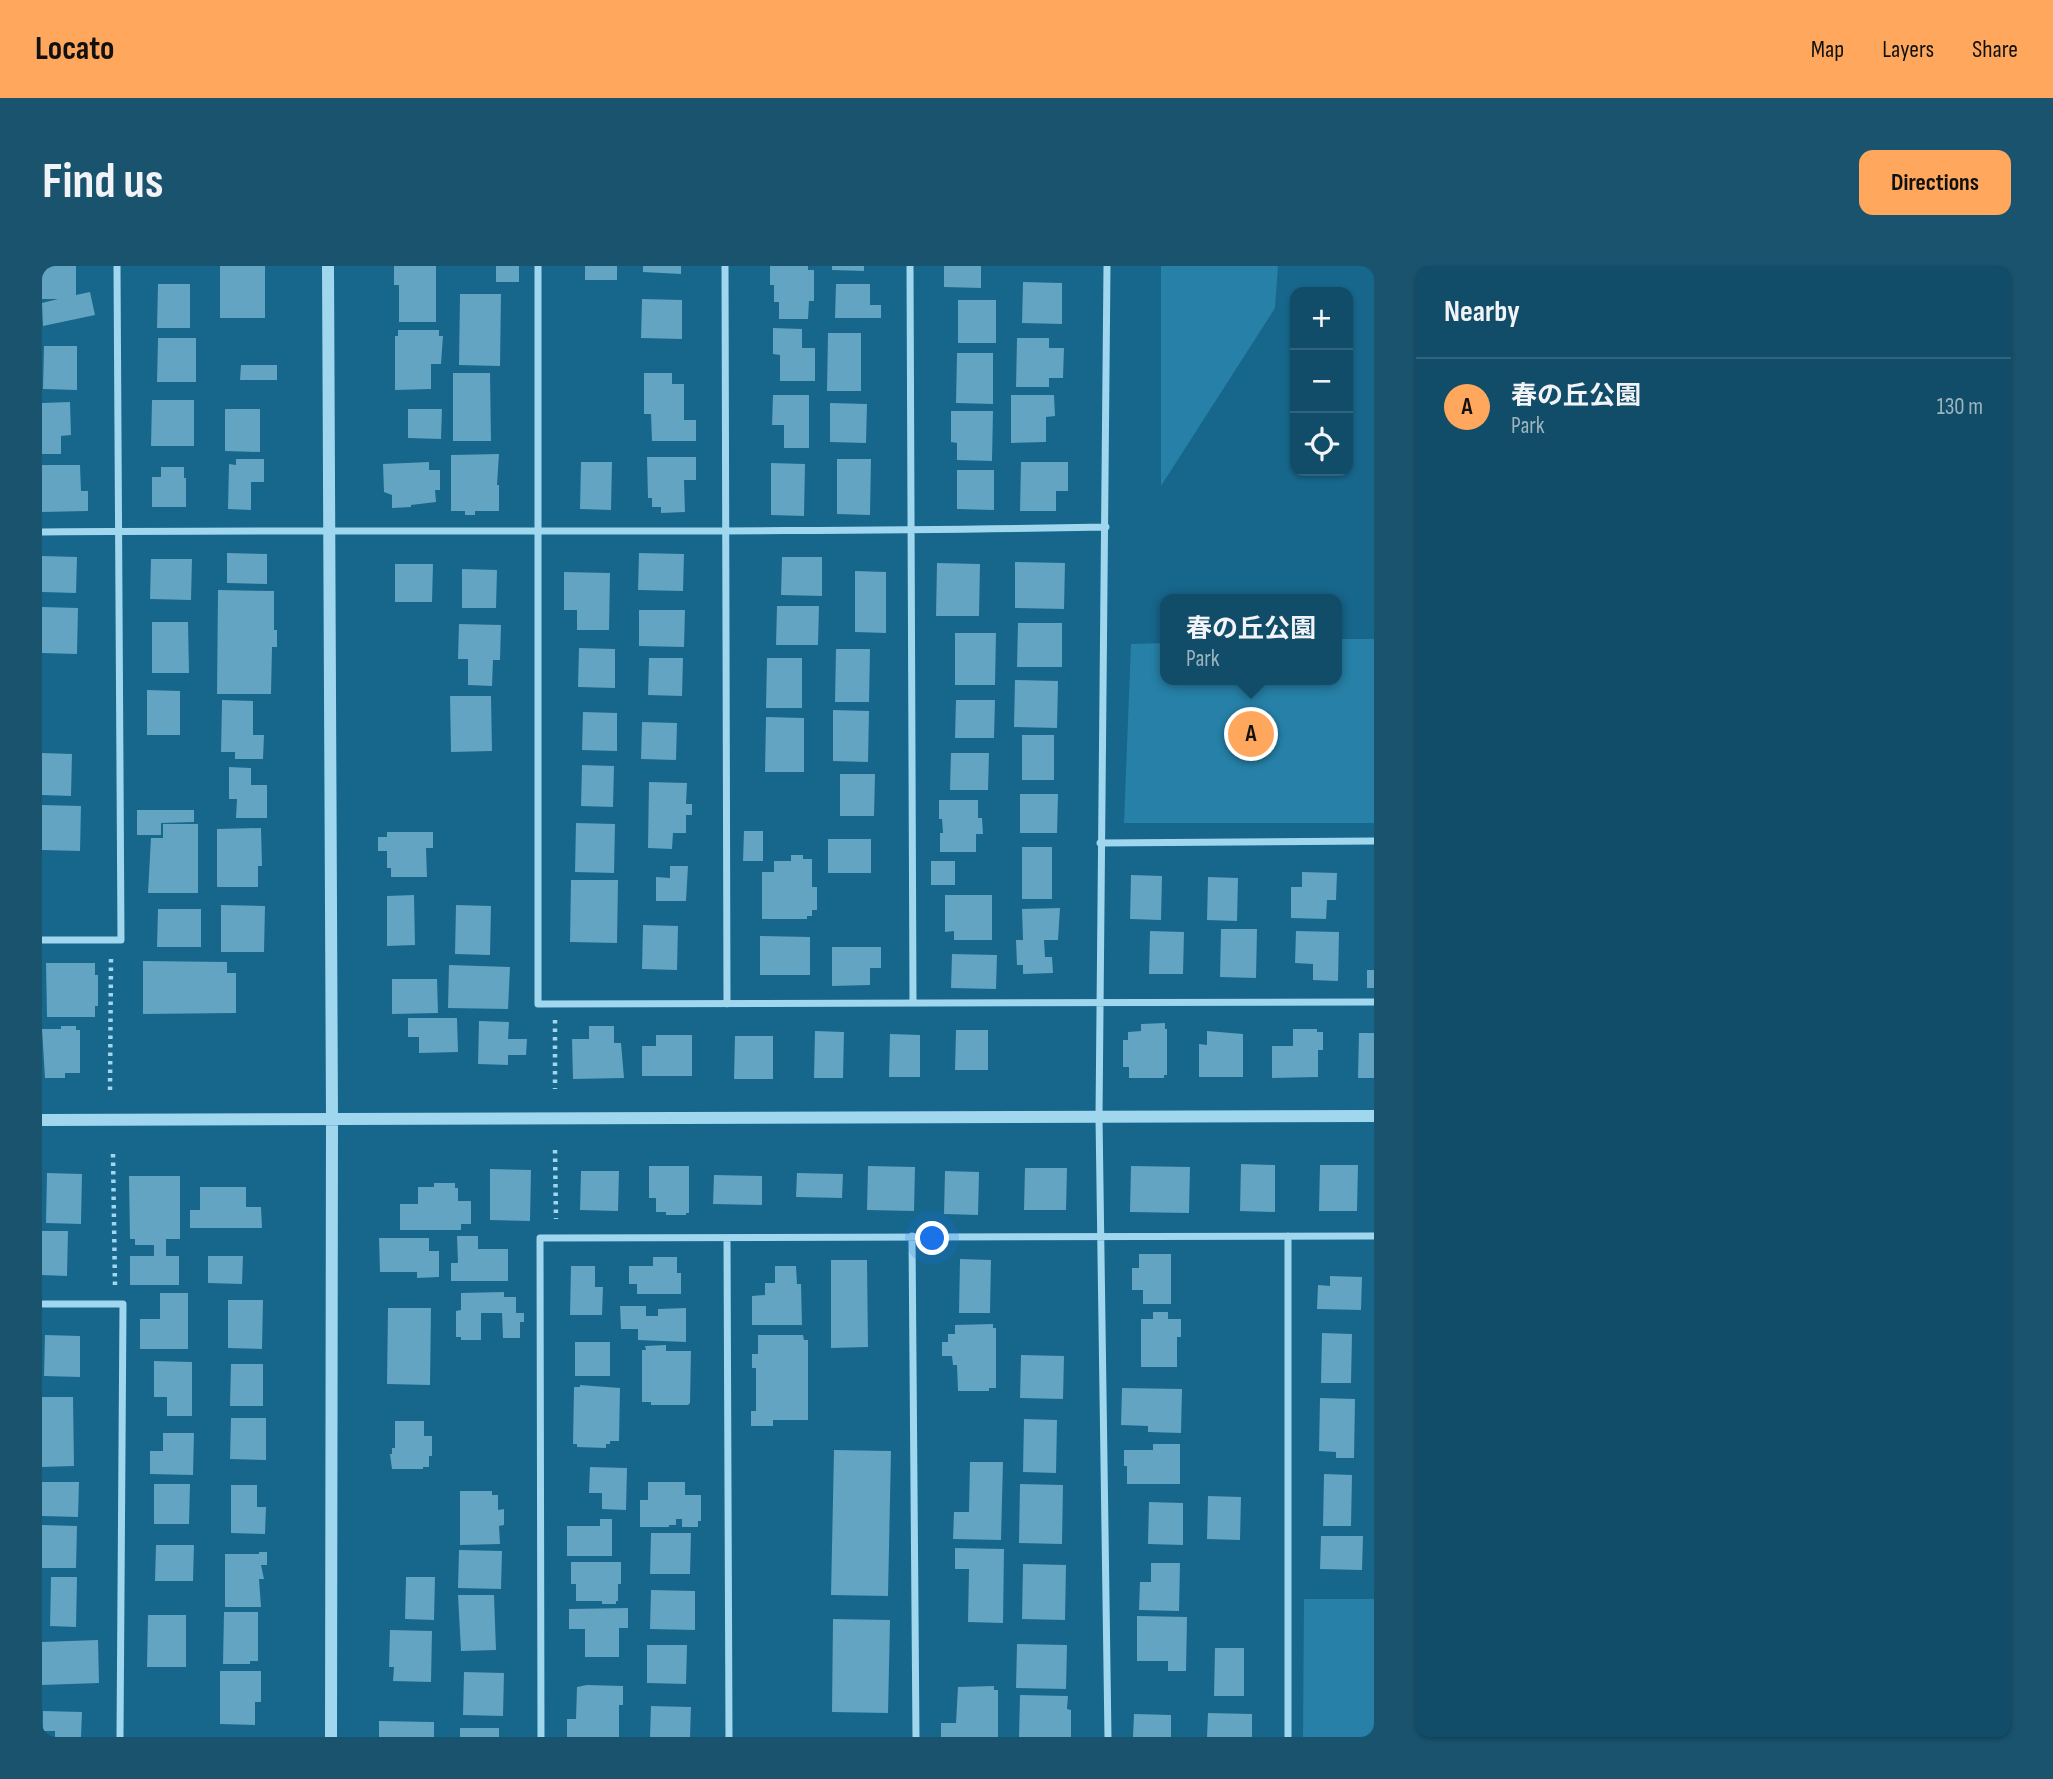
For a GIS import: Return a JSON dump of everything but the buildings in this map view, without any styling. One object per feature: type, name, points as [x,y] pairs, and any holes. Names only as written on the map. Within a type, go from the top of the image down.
[{"type":"street","points":[[42,940],[121,940],[117,266]]},
{"type":"street","points":[[328,266],[332,1119],[331,1737]]},
{"type":"street","points":[[538,266],[538,1004],[1374,1002]]},
{"type":"street","points":[[725,266],[727,1004]]},
{"type":"street","points":[[910,266],[913,1003]]},
{"type":"street","points":[[1107,266],[1099,1117],[1108,1737]]},
{"type":"street","points":[[42,532],[1106,527]]},
{"type":"street","points":[[1100,843],[1374,841]]},
{"type":"street","points":[[42,1120],[1374,1116]]},
{"type":"street","points":[[912,1236],[916,1737]]},
{"type":"street","points":[[1288,1236],[1288,1737]]},
{"type":"street","points":[[541,1737],[540,1238],[1374,1236]]},
{"type":"street","points":[[727,1238],[729,1737]]},
{"type":"street","points":[[42,1304],[123,1304],[120,1737]]},
{"type":"path","points":[[110,1090],[111,957],[121,940]]},
{"type":"path","points":[[555,1004],[555,1089]]},
{"type":"path","points":[[555,1150],[557,1238]]},
{"type":"path","points":[[113,1154],[115,1287],[123,1304]]},
{"type":"shaded area","points":[[1161,266],[1278,266],[1275,308],[1161,486]]},
{"type":"shaded area","points":[[1342,639],[1374,639],[1374,823],[1124,823],[1131,644],[1160,643],[1160,685],[1342,685]]},
{"type":"shaded area","points":[[1304,1599],[1374,1599],[1374,1737],[1303,1737]]},
{"type":"place","name":"春の丘公園","points":[[1251,734]]}]
